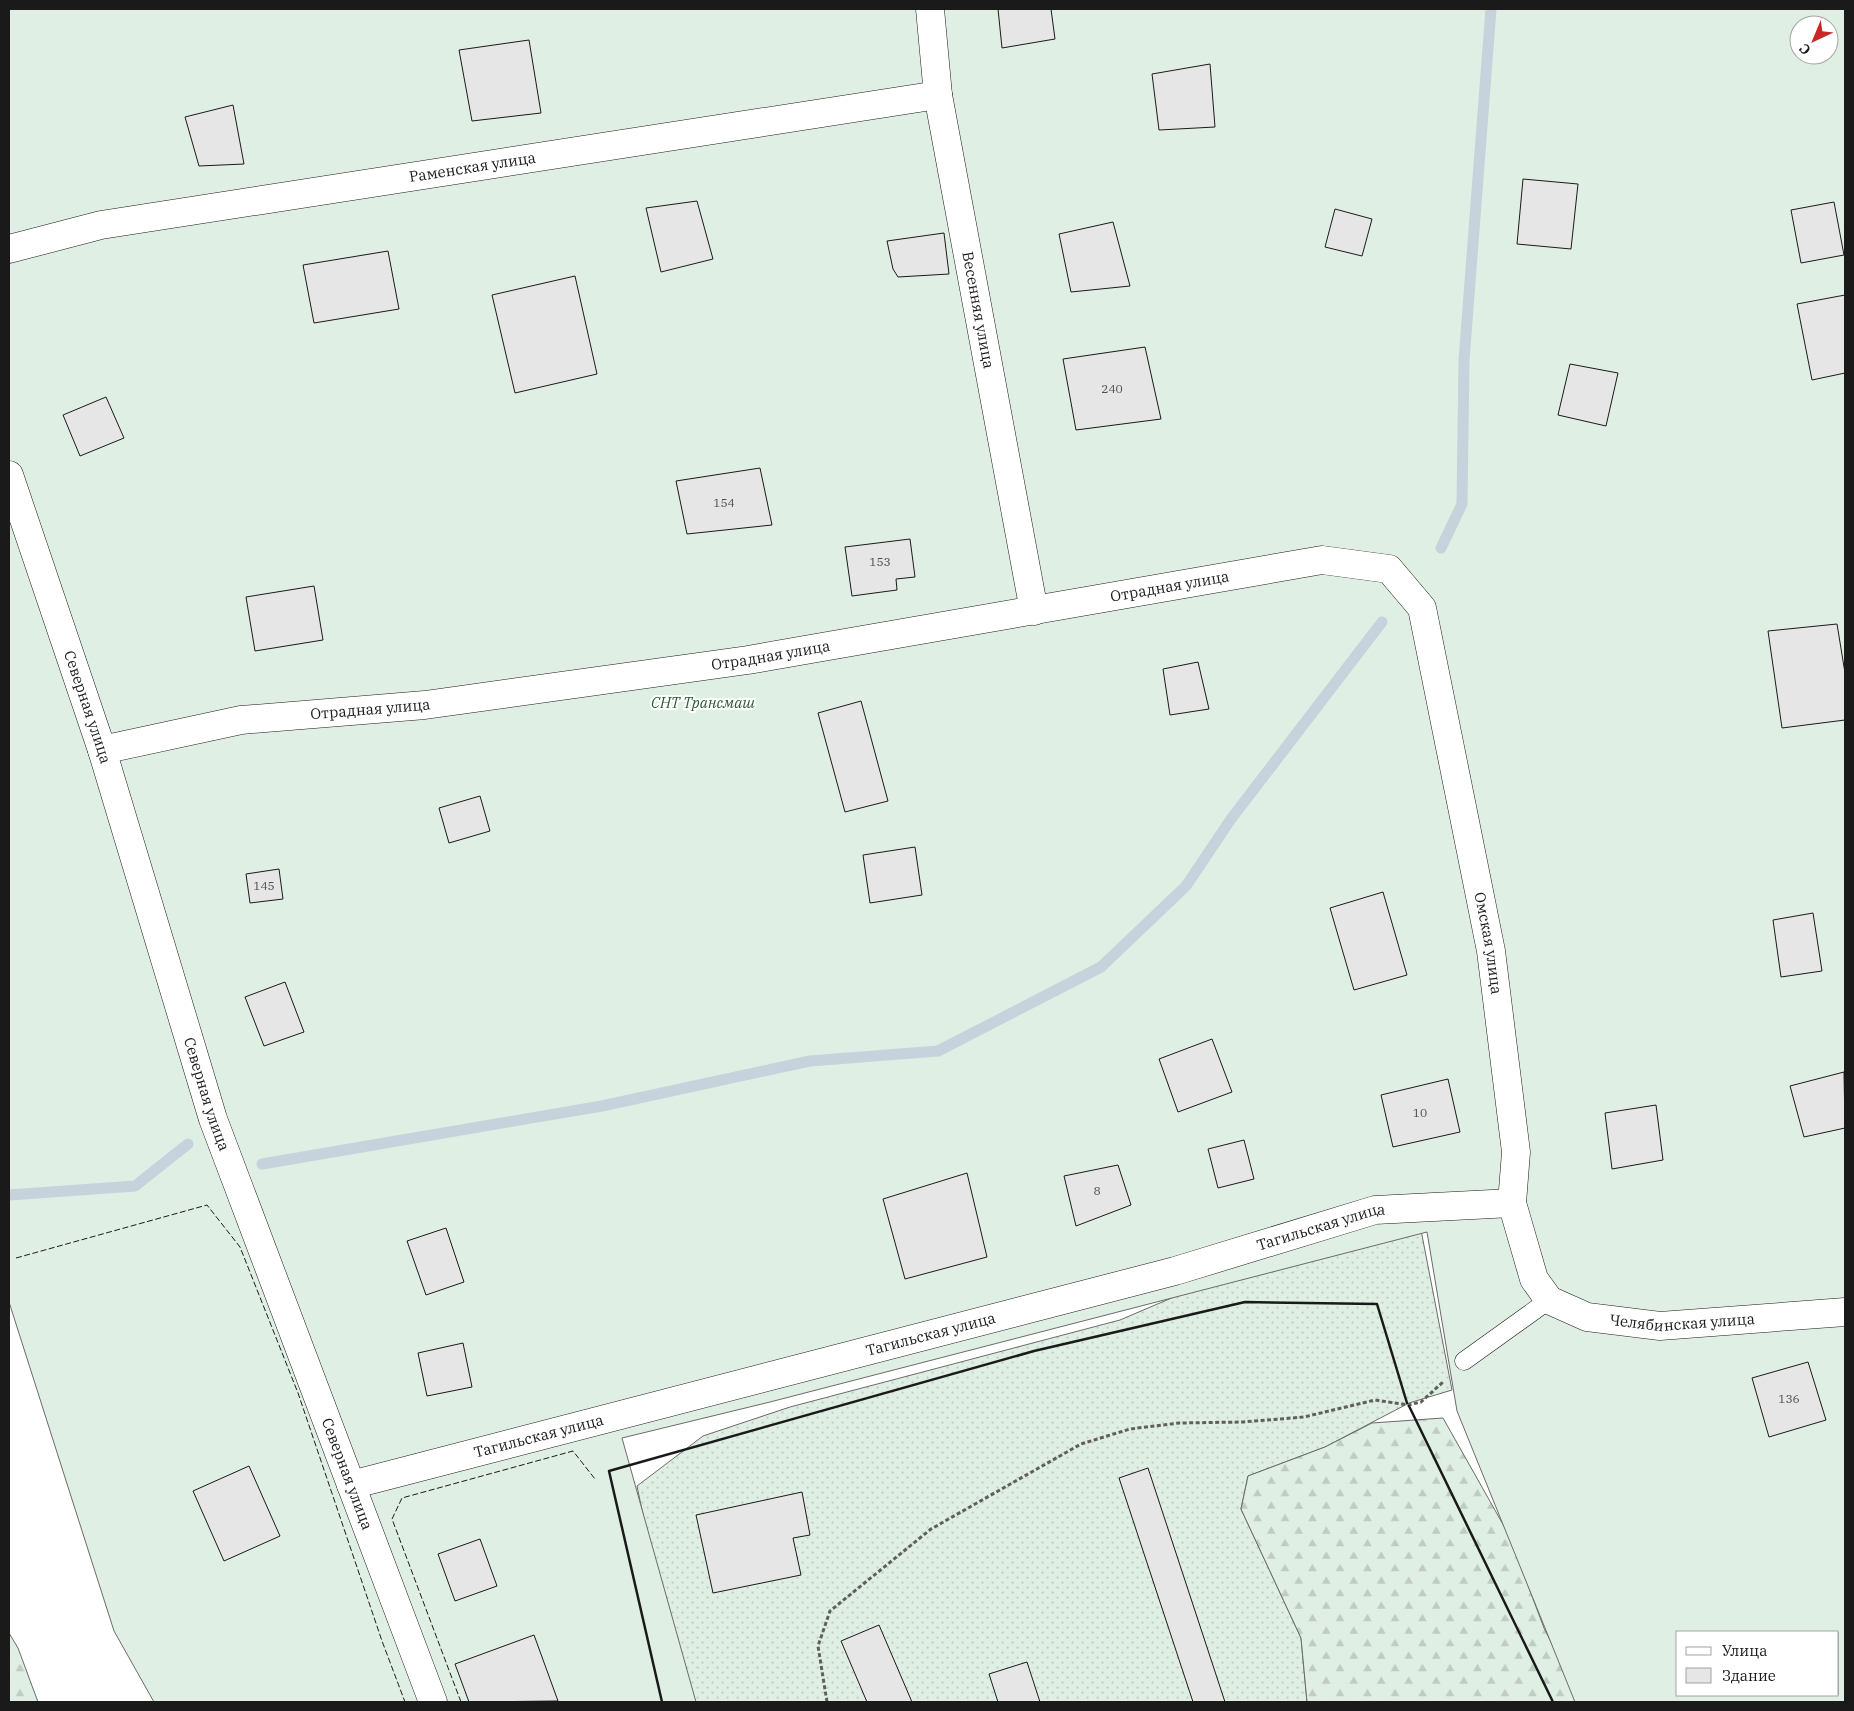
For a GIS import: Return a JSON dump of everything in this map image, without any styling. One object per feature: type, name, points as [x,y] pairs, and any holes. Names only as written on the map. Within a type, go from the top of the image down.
[{"type":"street","name":"Весенняя улица","points":[[930,9],[938,95],[1034,611]]},
{"type":"street","name":"Раменская улица","points":[[9,249],[101,225],[938,95]]},
{"type":"street","name":"Северная улица","points":[[9,476],[102,750],[213,1119],[433,1702]]},
{"type":"street","name":"Отрадная улица","points":[[102,750],[241,720],[424,706],[748,660],[1322,560],[1389,569],[1422,608]]},
{"type":"street","name":"Омская улица","points":[[1422,608],[1491,951],[1516,1152],[1512,1203],[1542,1290]]},
{"type":"street","name":"Тагильская улица","points":[[352,1485],[1175,1271],[1375,1210],[1512,1203]]},
{"type":"street","name":"Челябинская улица","points":[[1542,1290],[1587,1317],[1660,1326],[1845,1312]]},
{"type":"lane","points":[[1464,1361],[1542,1290]]},
{"type":"path","points":[[827,1702],[818,1646],[830,1611],[930,1529],[1081,1444],[1130,1430],[1179,1423],[1243,1422],[1304,1417],[1375,1400],[1408,1405],[1421,1402],[1464,1361]]},
{"type":"green space","name":"СНТ Трансмаш","points":[[9,9],[1845,9],[1845,1702],[1575,1702],[1457,1411],[1427,1232],[770,1402],[622,1438],[696,1702],[154,1702],[114,1631],[9,1302]]},
{"type":"green space","points":[[1421,1230],[1452,1390],[1409,1403],[1325,1447],[1248,1476],[1241,1509],[1301,1638],[1307,1702],[682,1702],[637,1486],[703,1436],[790,1407],[1120,1320],[1270,1256]]},
{"type":"green space","points":[[1443,1418],[1509,1535],[1544,1628],[1581,1702],[1307,1702],[1301,1638],[1241,1509],[1248,1476],[1325,1447],[1372,1423]]},
{"type":"green space","points":[[9,1633],[18,1648],[38,1702],[9,1702]]},
{"type":"building","points":[[998,9],[1051,9],[1055,39],[1002,48]]},
{"type":"building","points":[[529,40],[541,113],[472,121],[459,50]]},
{"type":"building","points":[[1210,64],[1215,127],[1159,130],[1152,74]]},
{"type":"building","points":[[233,105],[244,164],[199,166],[185,117]]},
{"type":"building","points":[[1523,179],[1578,184],[1571,249],[1517,244]]},
{"type":"building","points":[[697,201],[713,259],[661,272],[646,208]]},
{"type":"building","points":[[1834,202],[1844,255],[1801,263],[1791,210]]},
{"type":"building","points":[[1335,209],[1372,219],[1362,256],[1325,247]]},
{"type":"building","points":[[1113,222],[1130,286],[1071,292],[1059,234]]},
{"type":"building","points":[[944,233],[949,274],[898,277],[893,269],[887,241]]},
{"type":"building","points":[[388,251],[399,309],[314,323],[303,265]]},
{"type":"building","points":[[575,276],[597,374],[515,393],[492,295]]},
{"type":"building","points":[[1845,295],[1845,373],[1812,380],[1797,304]]},
{"type":"building","points":[[1145,347],[1161,419],[1076,430],[1063,359]]},
{"type":"building","points":[[1570,364],[1618,373],[1606,426],[1558,415]]},
{"type":"building","points":[[106,397],[124,438],[80,456],[63,415]]},
{"type":"building","points":[[760,468],[772,525],[687,534],[676,481]]},
{"type":"building","points":[[910,539],[915,577],[896,579],[897,590],[852,596],[845,547]]},
{"type":"building","points":[[314,586],[323,640],[255,651],[246,597]]},
{"type":"building","points":[[1837,624],[1845,673],[1845,720],[1782,728],[1768,631]]},
{"type":"building","points":[[1198,662],[1209,709],[1170,715],[1163,669]]},
{"type":"building","points":[[861,701],[888,801],[845,812],[818,713]]},
{"type":"building","points":[[480,796],[490,831],[449,843],[439,808]]},
{"type":"building","points":[[915,847],[922,895],[870,903],[863,855]]},
{"type":"building","points":[[279,869],[283,899],[250,903],[246,874]]},
{"type":"building","points":[[1383,892],[1407,975],[1354,990],[1330,908]]},
{"type":"building","points":[[1813,913],[1822,971],[1781,977],[1773,920]]},
{"type":"building","points":[[285,982],[304,1032],[264,1046],[245,997]]},
{"type":"building","points":[[1212,1039],[1232,1092],[1178,1112],[1159,1059]]},
{"type":"building","points":[[1844,1072],[1845,1128],[1804,1137],[1790,1086]]},
{"type":"building","points":[[1448,1079],[1460,1132],[1393,1147],[1381,1095]]},
{"type":"building","points":[[1656,1105],[1663,1160],[1612,1169],[1605,1113]]},
{"type":"building","points":[[1244,1140],[1254,1179],[1218,1188],[1208,1149]]},
{"type":"building","points":[[1118,1165],[1131,1205],[1076,1226],[1064,1176]]},
{"type":"building","points":[[967,1173],[987,1257],[905,1279],[883,1199]]},
{"type":"building","points":[[446,1228],[464,1282],[426,1295],[407,1241]]},
{"type":"building","points":[[463,1343],[472,1387],[427,1396],[418,1353]]},
{"type":"building","points":[[1808,1362],[1826,1420],[1769,1437],[1752,1378]]},
{"type":"building","points":[[249,1466],[280,1536],[224,1561],[193,1491]]},
{"type":"building","points":[[1148,1468],[1225,1702],[1193,1702],[1119,1478]]},
{"type":"building","points":[[802,1492],[810,1535],[793,1538],[801,1575],[713,1593],[696,1515]]},
{"type":"building","points":[[480,1539],[497,1586],[455,1601],[438,1554]]},
{"type":"building","points":[[879,1625],[912,1702],[867,1702],[841,1641]]},
{"type":"building","points":[[534,1635],[558,1701],[469,1702],[455,1664]]},
{"type":"building","points":[[1027,1662],[1040,1702],[998,1702],[989,1674]]},
{"type":"waterway","points":[[1441,548],[1462,504],[1464,360],[1491,9]]},
{"type":"waterway","points":[[262,1164],[602,1106],[810,1061],[938,1051],[1101,967],[1186,886],[1231,819],[1382,622]]},
{"type":"waterway","points":[[9,1195],[135,1186],[188,1144]]},
{"type":"fence","points":[[16,1258],[207,1205],[240,1247],[298,1393],[382,1641],[405,1702]]},
{"type":"fence","points":[[461,1702],[392,1519],[402,1498],[573,1451],[595,1479]]},
{"type":"wall","points":[[662,1702],[609,1471],[1034,1351],[1245,1302],[1377,1304],[1407,1403]]},
{"type":"wall","points":[[1409,1406],[1553,1702]]}]
